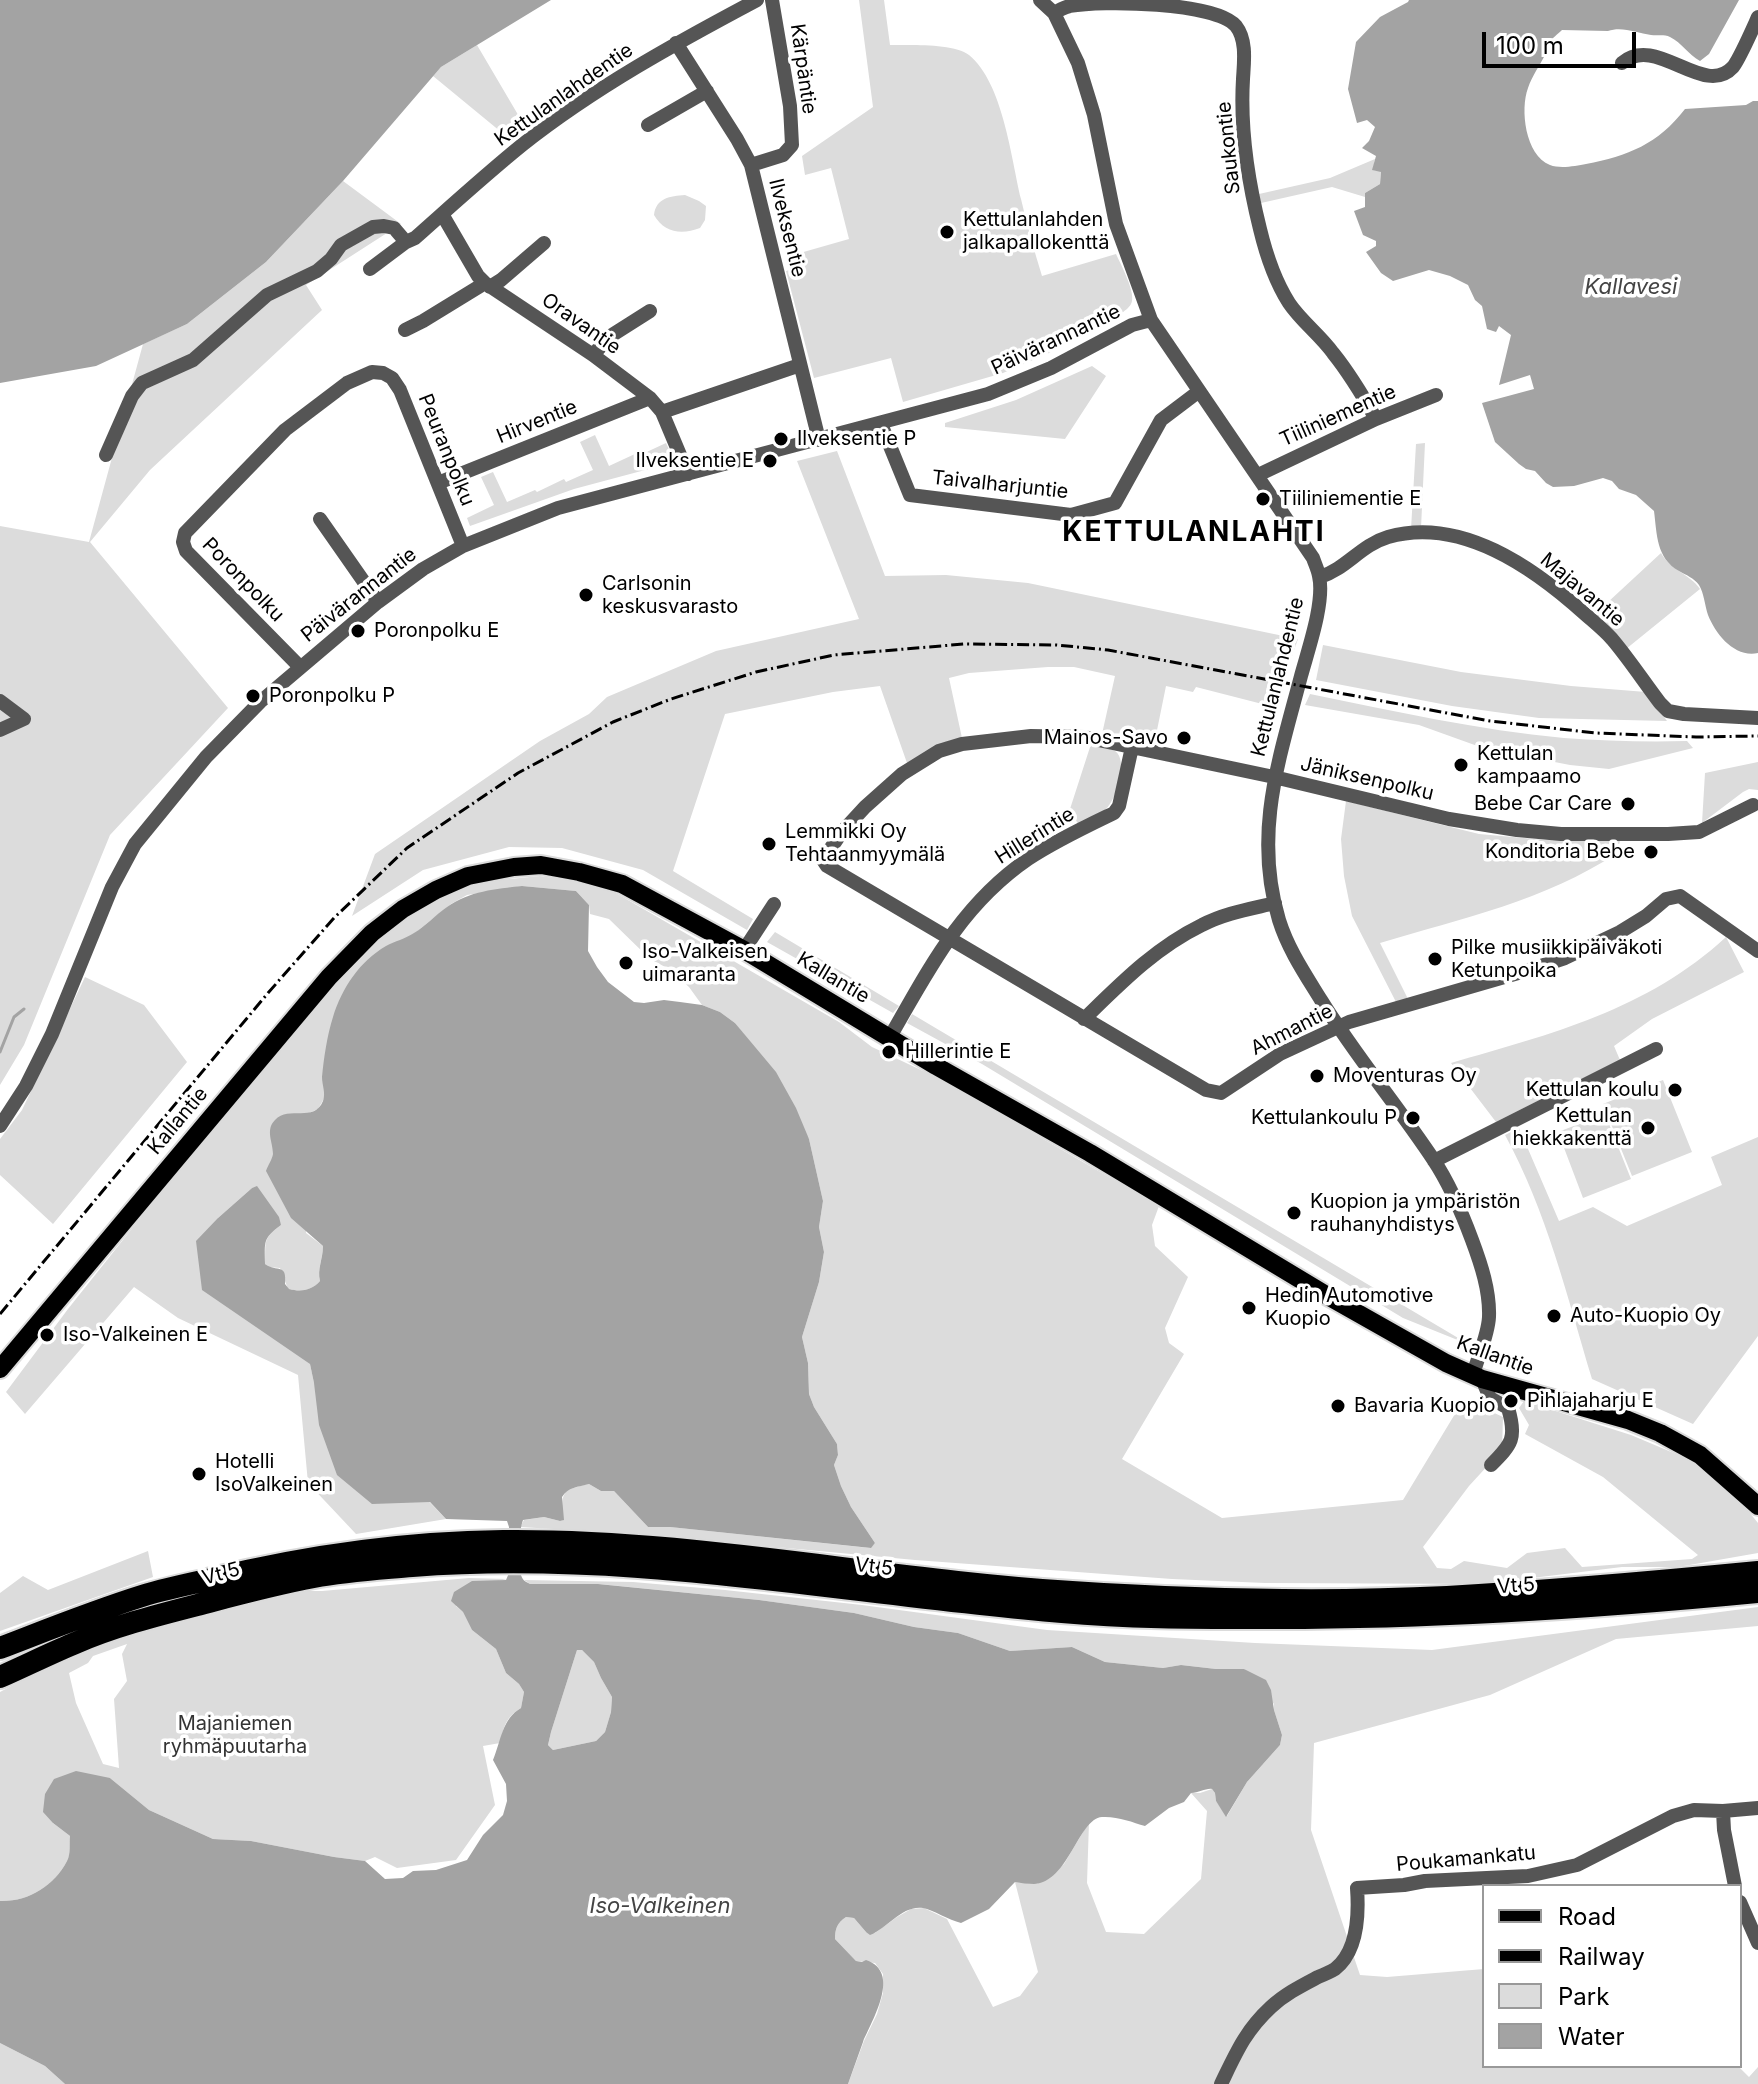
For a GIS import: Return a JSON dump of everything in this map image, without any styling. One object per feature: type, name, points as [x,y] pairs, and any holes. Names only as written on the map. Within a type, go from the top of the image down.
[{"type":"highway","name":"Vt 5","points":[[0,1648],[145,1595],[251,1570],[381,1549],[453,1542],[921,1598],[1064,1612],[1190,1618],[1331,1619],[1446,1615],[1671,1601],[1758,1592]]},
{"type":"highway","name":"Vt 5","points":[[0,1677],[75,1643],[120,1627],[256,1589],[317,1576],[455,1563],[515,1551],[638,1546],[1067,1592],[1190,1599],[1444,1597],[1758,1572]]},
{"type":"main road","name":"Kallantie","points":[[0,1369],[321,987],[372,933],[403,909],[468,876],[541,865],[622,884],[744,950],[1446,1363],[1477,1377],[1628,1420],[1660,1433],[1700,1455],[1756,1499]]},
{"type":"street","name":"Kettulanlahdentie","points":[[370,269],[415,238],[523,144],[595,93],[676,43],[757,0]]},
{"type":"street","name":"Kärpäntie","points":[[751,165],[783,155],[792,145],[790,106],[772,0]]},
{"type":"street","name":"Kettulanlahdentie","points":[[1040,0],[1054,13],[1078,63],[1094,115],[1116,224],[1151,320],[1313,558],[1320,577],[1314,627],[1274,777],[1268,839],[1269,873],[1281,924],[1296,960],[1338,1028],[1434,1161],[1464,1219],[1487,1288],[1489,1317],[1477,1377]]},
{"type":"street","name":"Saukontie","points":[[1054,13],[1082,4],[1176,6],[1220,15],[1235,25],[1243,39],[1243,139],[1260,231],[1273,272],[1289,303],[1332,350],[1355,381],[1376,419]]},
{"type":"street","points":[[1622,63],[1629,57],[1646,55],[1663,58],[1697,74],[1711,76],[1724,72],[1735,63],[1758,17]]},
{"type":"street","name":"Ilveksentie","points":[[676,43],[751,165],[819,440]]},
{"type":"street","points":[[648,125],[707,91]]},
{"type":"street","name":"Oravantie","points":[[442,214],[478,276],[487,285],[593,355],[650,398],[662,412],[688,474]]},
{"type":"street","points":[[106,455],[132,396],[142,383],[193,360],[267,295],[317,271],[341,245],[373,227],[394,228],[406,242]]},
{"type":"street","points":[[405,330],[501,280],[544,243]]},
{"type":"street","points":[[593,355],[609,337],[650,311]]},
{"type":"street","name":"Päivärannantie","points":[[0,1126],[26,1086],[52,1034],[112,887],[135,844],[206,757],[260,702],[378,602],[423,569],[463,546],[558,508],[988,394],[1051,368],[1132,325],[1151,320]]},
{"type":"street","points":[[662,412],[800,365]]},
{"type":"street","name":"Peuranpolku","points":[[268,448],[285,430],[347,383],[372,372],[383,373],[392,378],[400,390],[463,546]]},
{"type":"street","name":"Taivalharjuntie","points":[[881,424],[910,495],[1071,515],[1115,503],[1161,420],[1198,392]]},
{"type":"street","name":"Tiiliniementie","points":[[1258,475],[1376,419],[1436,395]]},
{"type":"street","name":"Hirventie","points":[[438,483],[650,398]]},
{"type":"street","name":"Poronpolku","points":[[268,448],[185,533],[183,542],[186,551],[300,667]]},
{"type":"street","points":[[320,519],[378,602]]},
{"type":"street","name":"Majavantie","points":[[1320,577],[1334,573],[1363,548],[1388,537],[1428,533],[1465,539],[1508,557],[1543,579],[1574,605],[1611,639],[1668,711],[1758,718]]},
{"type":"street","points":[[0,701],[24,719],[0,730]]},
{"type":"street","name":"Jäniksenpolku","points":[[823,860],[841,833],[865,807],[902,774],[939,751],[962,744],[1031,736],[1084,737],[1274,777],[1449,819],[1517,830],[1561,834],[1699,832],[1753,805]]},
{"type":"street","name":"Hillerintie","points":[[890,1037],[948,938],[975,904],[1027,859],[1114,813],[1119,806],[1132,747]]},
{"type":"street","name":"Ahmantie","points":[[823,860],[827,866],[1084,1019],[1206,1090],[1221,1093],[1280,1054],[1349,1022],[1565,958],[1620,932],[1674,896],[1680,896],[1758,951]]},
{"type":"street","points":[[1084,1019],[1142,963],[1161,949],[1203,924],[1235,912],[1275,903]]},
{"type":"street","points":[[744,950],[774,904]]},
{"type":"street","points":[[1434,1161],[1656,1049]]},
{"type":"street","points":[[1477,1377],[1490,1398],[1508,1408],[1513,1425],[1513,1439],[1491,1465]]},
{"type":"street","name":"Poukamankatu","points":[[1221,2084],[1243,2037],[1271,2006],[1293,1990],[1335,1969],[1342,1961],[1352,1945],[1359,1914],[1357,1888],[1528,1876],[1577,1865],[1685,1812],[1758,1808]]},
{"type":"street","points":[[1723,1811],[1735,1884]]},
{"type":"street","points":[[1742,1907],[1758,1943]]},
{"type":"green space","points":[[859,0],[884,0],[890,45],[953,48],[969,55],[981,68],[990,83],[1004,122],[1042,276],[1116,254],[1132,294],[1131,304],[1121,314],[1049,353],[1003,373],[903,402],[891,358],[814,378],[786,271],[796,268],[793,255],[849,239],[831,168],[805,175],[802,156],[873,107]]},
{"type":"green space","points":[[477,45],[527,130],[512,141],[433,76],[441,67]]},
{"type":"green space","points":[[1375,159],[1373,170],[1381,171],[1380,184],[1365,193],[1365,197],[1332,187],[1261,203],[1259,194],[1330,178]]},
{"type":"green space","points":[[343,181],[401,224],[306,285],[322,310],[150,470],[90,542],[228,708],[110,835],[24,1045],[0,1085],[0,526],[89,542],[143,344],[187,324],[266,262]]},
{"type":"green space","points":[[685,195],[706,206],[705,220],[700,228],[680,232],[663,226],[654,215],[655,209],[665,199]]},
{"type":"green space","points":[[1092,366],[1106,376],[1065,439],[945,427],[945,423],[1016,400]]},
{"type":"green space","points":[[595,435],[609,466],[666,443],[675,462],[574,489],[470,526],[467,518],[494,505],[481,477],[493,472],[507,502],[564,479],[566,482],[593,470],[580,442]]},
{"type":"green space","points":[[1425,443],[1421,528],[1411,529],[1416,444]]},
{"type":"green space","points":[[837,451],[885,576],[946,575],[1028,583],[1298,639],[1274,707],[1196,687],[1193,692],[1166,686],[1154,745],[1102,734],[1115,676],[1074,667],[969,673],[949,678],[962,738],[907,763],[880,686],[833,692],[725,714],[673,871],[753,919],[747,930],[643,870],[562,848],[509,847],[423,870],[352,916],[375,854],[540,741],[589,714],[607,697],[716,651],[859,619],[797,461]]},
{"type":"green space","points":[[1661,553],[1669,564],[1700,589],[1626,649],[1594,615]]},
{"type":"green space","points":[[1323,645],[1461,672],[1646,692],[1667,721],[1539,718],[1452,706],[1316,680]]},
{"type":"green space","points":[[1310,694],[1532,735],[1687,741],[1693,748],[1609,769],[1570,765],[1483,748],[1419,725],[1305,705]]},
{"type":"green space","points":[[1091,744],[1115,751],[1121,763],[1120,780],[1106,809],[1078,824],[1070,809]]},
{"type":"green space","points":[[1758,762],[1758,790],[1743,792],[1702,823],[1705,773]]},
{"type":"green space","points":[[1346,801],[1479,834],[1546,840],[1620,841],[1617,853],[1561,884],[1502,907],[1380,943],[1408,999],[1396,1002],[1352,916],[1341,839]]},
{"type":"green space","points":[[540,876],[602,885],[839,1022],[872,1047],[936,1077],[1159,1206],[1152,1225],[1155,1246],[1188,1277],[1165,1328],[1169,1343],[1184,1354],[1122,1459],[1222,1518],[1403,1500],[1464,1399],[1503,1417],[1502,1450],[1469,1486],[1423,1547],[1437,1568],[1451,1569],[1464,1561],[1507,1568],[1527,1553],[1565,1548],[1582,1567],[1692,1559],[1698,1555],[1603,1477],[1525,1434],[1529,1425],[1519,1408],[1524,1401],[1631,1435],[1695,1462],[1745,1507],[1758,1523],[1758,1553],[1678,1567],[1622,1567],[1483,1584],[1265,1583],[915,1560],[637,1534],[520,1527],[524,1520],[544,1517],[563,1520],[565,1494],[573,1488],[589,1484],[601,1491],[614,1491],[648,1527],[870,1548],[875,1543],[841,1486],[834,1465],[838,1455],[837,1444],[809,1394],[808,1363],[802,1337],[819,1282],[824,1252],[819,1227],[823,1201],[809,1139],[754,1047],[735,1023],[720,1012],[702,1005],[689,987],[669,969],[650,959],[609,919],[590,914],[589,905],[576,891],[522,886],[467,895],[415,933],[318,1109],[309,1113],[306,1233],[323,1246],[320,1281],[305,1290],[288,1289],[280,1268],[265,1264],[266,1242],[281,1225],[257,1187],[218,1218],[255,1254],[310,1364],[314,1383],[446,1519],[356,1534],[308,1483],[298,1375],[178,1318],[134,1287],[25,1414],[6,1392],[208,1133],[381,932],[423,905],[479,882]]},
{"type":"green space","points":[[775,932],[899,1006],[893,1013],[767,942]]},
{"type":"green space","points":[[1726,937],[1744,972],[1652,1019],[1614,1046],[1620,1060],[1496,1122],[1451,1063],[1561,1030],[1631,1001],[1696,962]]},
{"type":"green space","points":[[85,977],[144,1005],[187,1062],[53,1224],[0,1175],[0,1139],[22,1110]]},
{"type":"green space","points":[[912,1014],[1470,1345],[1403,1318],[982,1064],[907,1023]]},
{"type":"green space","name":"Kettulan hiekkakenttä","points":[[1663,1080],[1692,1152],[1632,1176],[1603,1104]]},
{"type":"green space","points":[[1605,1114],[1631,1179],[1583,1198],[1558,1132]]},
{"type":"green space","points":[[1519,1128],[1559,1221],[1593,1207],[1627,1226],[1722,1185],[1711,1157],[1758,1137],[1758,1336],[1693,1424],[1592,1379],[1544,1224],[1505,1135]]},
{"type":"green space","points":[[148,1551],[153,1577],[0,1631],[0,1593],[23,1576],[48,1590]]},
{"type":"green space","name":"Majaniemen ryhmäpuutarha","points":[[469,1578],[507,1579],[498,1581],[456,1606],[463,1612],[472,1630],[496,1649],[506,1673],[524,1692],[521,1708],[506,1722],[500,1743],[483,1746],[495,1805],[456,1860],[397,1868],[375,1857],[365,1861],[251,1841],[213,1839],[149,1810],[110,1778],[53,1823],[70,1836],[68,1859],[55,1878],[30,1895],[0,1901],[0,1692],[64,1658],[104,1642],[295,1591]],"holes":[[[127,1644],[122,1654],[127,1681],[114,1699],[119,1768],[103,1764],[76,1703],[69,1673],[88,1663],[93,1656]]]},
{"type":"green space","points":[[524,1580],[633,1582],[862,1605],[1047,1630],[1432,1650],[1758,1607],[1758,1626],[1616,1639],[1490,1695],[1314,1743],[1311,1830],[1360,1975],[1387,1977],[1482,1969],[1482,2068],[1740,2068],[1749,2077],[1758,2067],[1758,2084],[848,2084],[877,2014],[883,1993],[883,1974],[875,1963],[856,1961],[835,1939],[837,1926],[843,1919],[854,1918],[866,1932],[875,1933],[911,1909],[924,1908],[947,1919],[993,2007],[1020,1996],[1038,1972],[1015,1882],[1037,1884],[1064,1864],[1089,1822],[1087,1883],[1106,1932],[1144,1934],[1201,1879],[1207,1811],[1191,1793],[1212,1789],[1227,1816],[1247,1782],[1280,1745],[1282,1735],[1274,1704],[1244,1669],[1181,1665],[1163,1668],[1105,1662],[1072,1647],[1010,1651],[958,1633],[914,1627],[854,1613],[759,1600],[599,1584],[530,1584]]},
{"type":"green space","points":[[577,1650],[582,1650],[594,1662],[612,1697],[611,1712],[605,1732],[596,1741],[553,1750],[548,1745],[551,1732]]},
{"type":"green space","points":[[0,2043],[45,2066],[65,2084],[0,2084]]},
{"type":"water","points":[[0,0],[551,0],[441,67],[343,181],[266,262],[187,324],[96,366],[0,383]]},
{"type":"water","name":"Kallavesi","points":[[1409,0],[1739,0],[1709,54],[1700,61],[1674,39],[1665,36],[1619,29],[1562,30],[1549,43],[1530,84],[1525,119],[1530,142],[1542,160],[1550,165],[1568,167],[1615,157],[1641,147],[1664,131],[1685,109],[1746,105],[1758,101],[1758,653],[1742,652],[1721,637],[1708,615],[1699,585],[1671,566],[1666,559],[1657,537],[1654,511],[1636,495],[1619,489],[1612,481],[1603,478],[1574,486],[1553,487],[1535,471],[1519,464],[1495,442],[1482,403],[1534,389],[1530,375],[1499,385],[1511,335],[1499,326],[1496,332],[1487,329],[1482,306],[1475,300],[1468,285],[1429,270],[1393,281],[1381,273],[1366,252],[1376,246],[1376,241],[1363,235],[1354,211],[1365,207],[1365,193],[1380,184],[1381,172],[1372,170],[1376,156],[1362,148],[1375,127],[1367,120],[1357,123],[1348,89],[1356,42],[1380,17]]},
{"type":"water","name":"Iso-Valkeinen","points":[[522,886],[576,891],[589,905],[588,951],[608,982],[634,1002],[664,1000],[702,1005],[720,1012],[735,1023],[776,1072],[796,1108],[809,1139],[823,1201],[819,1227],[824,1252],[819,1282],[802,1337],[808,1363],[809,1394],[837,1444],[838,1455],[834,1465],[841,1486],[875,1543],[871,1548],[648,1527],[614,1491],[601,1491],[589,1484],[570,1489],[564,1494],[564,1520],[544,1517],[523,1520],[519,1555],[523,1580],[530,1584],[598,1584],[759,1600],[854,1613],[914,1627],[958,1633],[1010,1651],[1072,1647],[1105,1662],[1163,1668],[1181,1665],[1244,1669],[1266,1680],[1271,1690],[1282,1735],[1280,1745],[1247,1782],[1226,1817],[1210,1789],[1191,1793],[1184,1802],[1169,1808],[1145,1826],[1119,1818],[1094,1820],[1065,1862],[1046,1881],[1034,1884],[1015,1882],[989,1909],[961,1923],[927,1909],[915,1908],[902,1913],[870,1935],[854,1918],[843,1919],[837,1926],[835,1939],[856,1961],[866,1960],[877,1966],[883,1985],[877,2010],[848,2084],[65,2084],[45,2066],[0,2043],[0,1901],[20,1899],[39,1891],[62,1870],[69,1855],[70,1836],[43,1812],[45,1794],[54,1779],[76,1771],[110,1778],[149,1810],[213,1839],[251,1841],[365,1861],[385,1879],[403,1878],[413,1871],[436,1870],[467,1860],[483,1835],[503,1815],[507,1801],[506,1784],[493,1760],[506,1724],[521,1708],[524,1692],[506,1673],[496,1649],[472,1630],[463,1612],[451,1601],[454,1592],[472,1581],[506,1580],[509,1573],[507,1521],[446,1519],[430,1502],[372,1504],[337,1475],[319,1425],[310,1364],[202,1290],[196,1241],[257,1186],[279,1217],[281,1225],[266,1242],[265,1264],[283,1270],[289,1289],[305,1290],[320,1281],[323,1246],[291,1218],[266,1171],[273,1154],[272,1124],[281,1116],[308,1113],[319,1108],[324,1095],[322,1077],[333,1017],[347,986],[376,952],[407,937],[464,897]],"holes":[[[577,1650],[582,1650],[594,1662],[612,1697],[611,1712],[605,1732],[596,1741],[553,1750],[548,1745],[551,1732]]]},
{"type":"waterway","points":[[0,1052],[14,1017],[24,1009]]},
{"type":"railway","points":[[0,1314],[268,993],[334,918],[407,848],[518,773],[613,722],[671,699],[756,672],[834,655],[964,644],[1057,645],[1108,650],[1490,721],[1596,733],[1758,736]]},
{"type":"place","name":"Kettulanlahden jalkapallokenttä","points":[[947,232]]},
{"type":"place","name":"Ilveksentie P","points":[[781,439]]},
{"type":"place","name":"Ilveksentie E","points":[[770,461]]},
{"type":"place","name":"Tiiliniementie E","points":[[1263,499]]},
{"type":"place","name":"Carlsonin keskusvarasto","points":[[586,595]]},
{"type":"place","name":"Poronpolku E","points":[[358,631]]},
{"type":"place","name":"Poronpolku P","points":[[253,696]]},
{"type":"place","name":"Mainos-Savo","points":[[1184,738]]},
{"type":"place","name":"Kettulan kampaamo","points":[[1461,765]]},
{"type":"place","name":"Bebe Car Care","points":[[1628,804]]},
{"type":"place","name":"Lemmikki Oy Tehtaanmyymälä","points":[[769,844]]},
{"type":"place","name":"Konditoria Bebe","points":[[1651,852]]},
{"type":"place","name":"Pilke musiikkipäiväkoti Ketunpoika","points":[[1435,959]]},
{"type":"place","name":"Iso-Valkeisen uimaranta","points":[[626,963]]},
{"type":"place","name":"Hillerintie E","points":[[889,1052]]},
{"type":"place","name":"Moventuras Oy","points":[[1317,1076]]},
{"type":"place","name":"Kettulan koulu","points":[[1675,1090]]},
{"type":"place","name":"Kettulankoulu P","points":[[1413,1118]]},
{"type":"place","name":"Kettulan hiekkakenttä","points":[[1648,1128]]},
{"type":"place","name":"Kuopion ja ympäristön rauhanyhdistys","points":[[1294,1213]]},
{"type":"place","name":"Hedin Automotive Kuopio","points":[[1249,1308]]},
{"type":"place","name":"Auto-Kuopio Oy","points":[[1554,1316]]},
{"type":"place","name":"Iso-Valkeinen E","points":[[47,1335]]},
{"type":"place","name":"Pihlajaharju E","points":[[1511,1401]]},
{"type":"place","name":"Bavaria Kuopio","points":[[1338,1406]]},
{"type":"place","name":"Hotelli IsoValkeinen","points":[[199,1474]]},
{"type":"district","name":"KETTULANLAHTI","points":[[1194,533]]}]
